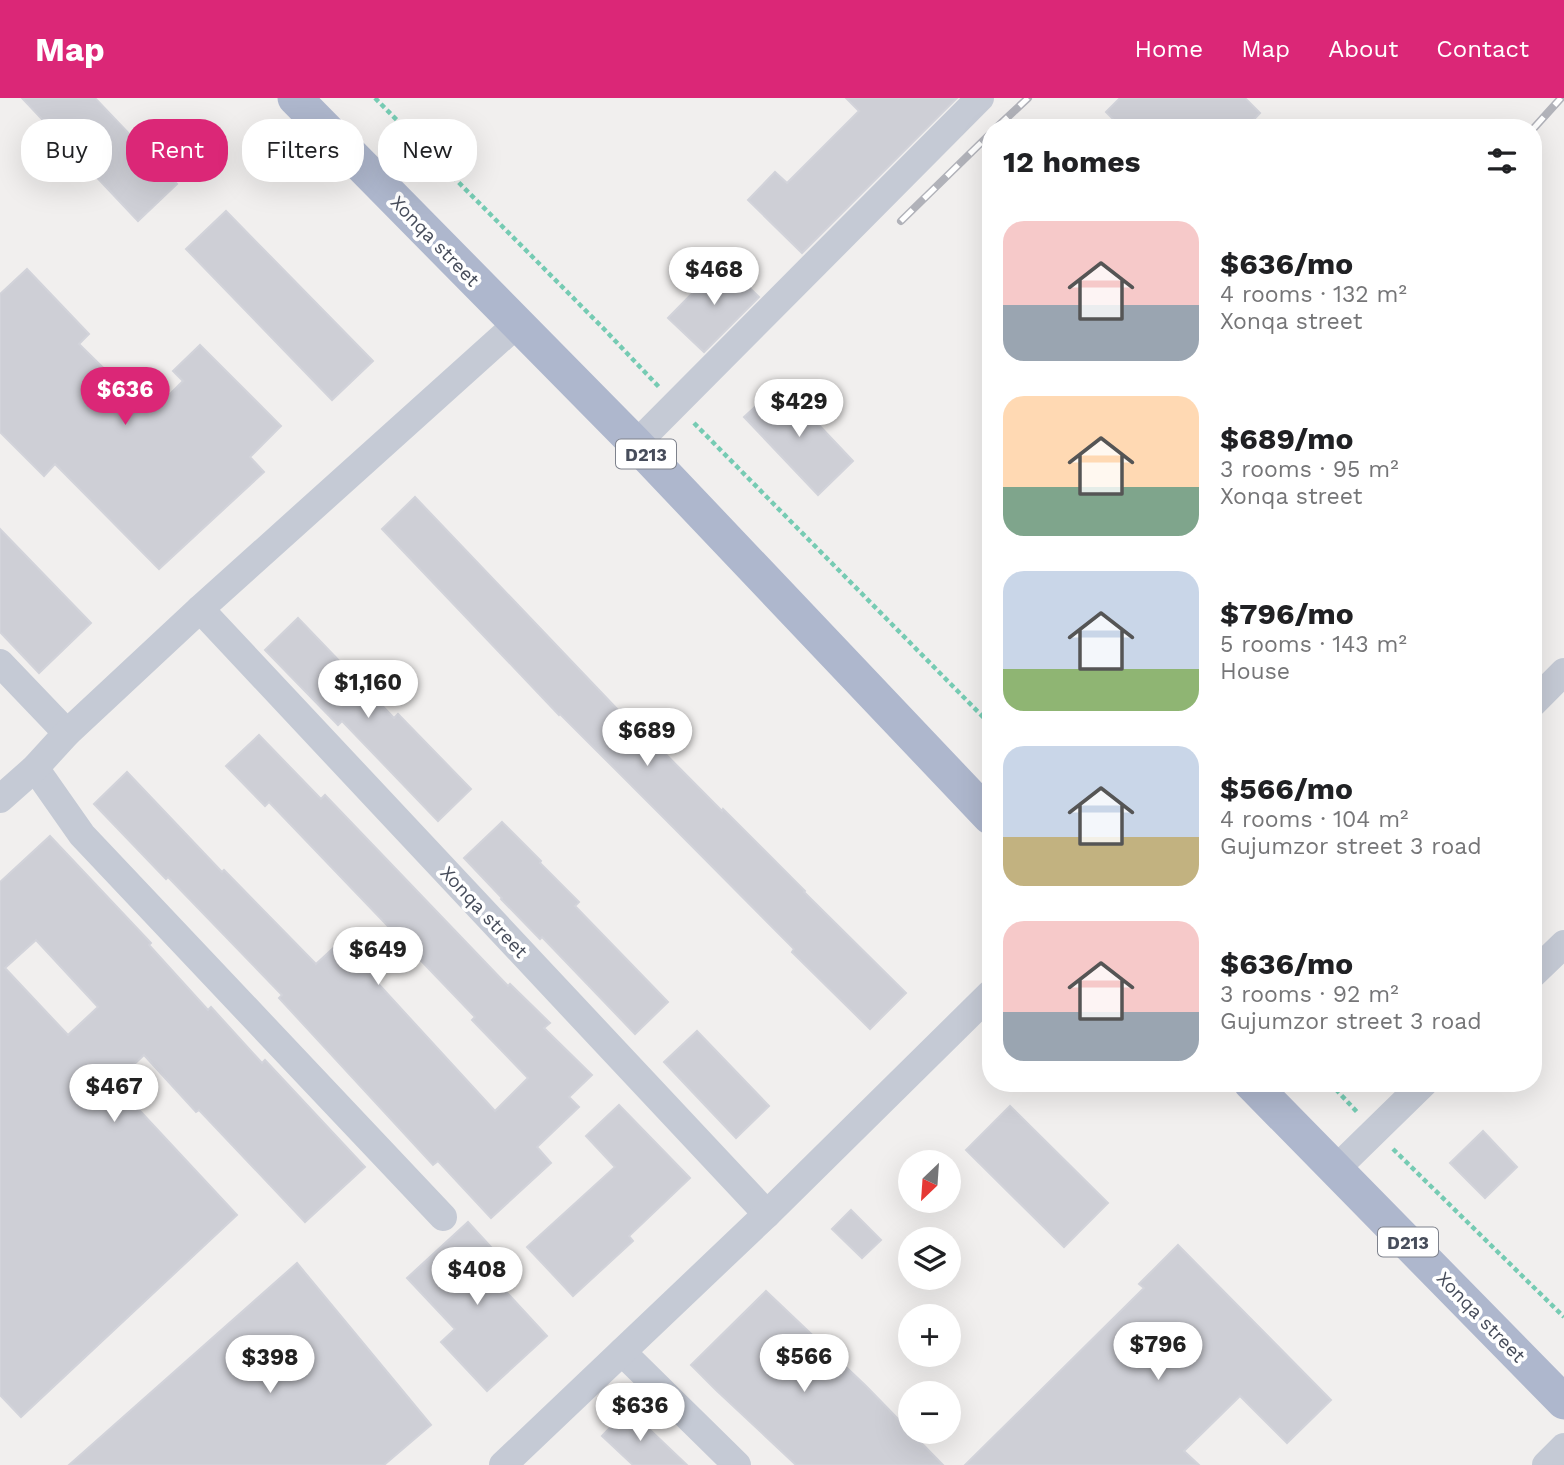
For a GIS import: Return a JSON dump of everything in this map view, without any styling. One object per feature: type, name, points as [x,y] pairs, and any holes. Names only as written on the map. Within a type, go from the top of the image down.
[{"type":"main road","name":"Xonqa street","points":[[295,98],[636,444],[982,809]]},
{"type":"main road","name":"Xonqa street","points":[[1260,1092],[1564,1402]]},
{"type":"street","points":[[636,444],[980,98]]},
{"type":"street","points":[[0,799],[35,768],[66,733],[200,609],[517,324]]},
{"type":"street","name":"Xonqa street","points":[[200,609],[767,1214]]},
{"type":"street","points":[[0,663],[66,733]]},
{"type":"street","points":[[1542,694],[1564,672]]},
{"type":"street","points":[[35,768],[82,835],[443,1217]]},
{"type":"street","points":[[1542,965],[1564,944]]},
{"type":"street","points":[[503,1465],[767,1214],[982,1001]]},
{"type":"street","points":[[1336,1169],[1414,1092]]},
{"type":"street","points":[[622,1352],[737,1465]]},
{"type":"street","points":[[1546,1465],[1564,1447]]},
{"type":"path","points":[[1339,1092],[1375,1131],[1564,1317]]},
{"type":"building","points":[[22,98],[95,98],[126,131],[126,182],[177,184],[138,221],[101,182],[112,182],[112,119],[42,119]]},
{"type":"building","points":[[846,98],[957,98],[802,253],[748,200],[775,172],[787,183],[859,111]]},
{"type":"building","points":[[1120,98],[1245,98],[1260,113],[1254,119],[1113,119],[1106,112]]},
{"type":"building","points":[[226,211],[373,361],[332,400],[186,249]]},
{"type":"building","points":[[723,262],[759,297],[704,352],[668,318]]},
{"type":"building","points":[[27,269],[89,334],[79,344],[150,414],[183,381],[173,371],[200,345],[281,426],[250,457],[264,472],[159,569],[55,464],[44,476],[0,432],[0,294]]},
{"type":"building","points":[[780,384],[853,461],[818,495],[744,417]]},
{"type":"building","points":[[415,497],[619,711],[621,709],[722,811],[723,809],[906,993],[870,1029],[792,952],[794,949],[559,715],[382,529]]},
{"type":"building","points":[[0,529],[91,623],[39,673],[0,632]]},
{"type":"building","points":[[298,618],[394,718],[398,714],[471,789],[438,821],[342,721],[338,725],[265,650]]},
{"type":"building","points":[[259,735],[321,799],[325,795],[508,986],[510,984],[550,1023],[544,1028],[592,1075],[569,1097],[579,1107],[537,1147],[551,1163],[491,1218],[438,1161],[433,1165],[279,998],[282,995],[94,804],[127,772],[222,872],[224,870],[316,964],[340,942],[495,1111],[528,1078],[472,1020],[475,1017],[269,802],[265,806],[226,766]]},
{"type":"building","points":[[502,822],[579,902],[575,906],[668,1002],[635,1034],[464,858]]},
{"type":"building","points":[[50,836],[151,943],[149,945],[208,1010],[211,1007],[262,1063],[265,1060],[365,1167],[305,1222],[199,1110],[196,1112],[144,1055],[114,1083],[237,1215],[21,1417],[0,1395],[0,882]],"holes":[[[36,940],[98,1007],[68,1035],[5,968]]]},
{"type":"building","points":[[697,1031],[769,1106],[736,1138],[664,1062]]},
{"type":"building","points":[[619,1105],[690,1178],[629,1236],[633,1241],[573,1296],[527,1247],[615,1167],[586,1136]]},
{"type":"building","points":[[1010,1106],[1108,1203],[1064,1247],[966,1150]]},
{"type":"building","points":[[1483,1131],[1517,1167],[1485,1198],[1450,1163]]},
{"type":"building","points":[[851,1210],[881,1240],[862,1258],[832,1229]]},
{"type":"building","points":[[468,1222],[513,1271],[499,1284],[547,1336],[487,1391],[441,1342],[455,1329],[407,1278]]},
{"type":"building","points":[[1178,1245],[1331,1400],[1287,1443],[1240,1396],[1184,1451],[1199,1465],[965,1465],[1144,1288],[1139,1284]]},
{"type":"building","points":[[297,1263],[431,1425],[384,1465],[69,1465]]},
{"type":"building","points":[[766,1291],[898,1419],[898,1444],[923,1444],[943,1465],[796,1465],[691,1365]]},
{"type":"building","points":[[628,1409],[687,1465],[633,1465],[602,1436]]},
{"type":"railway","points":[[1006,119],[1028,98]]},
{"type":"railway","points":[[1542,119],[1561,98]]},
{"type":"railway","points":[[901,221],[982,142]]}]
